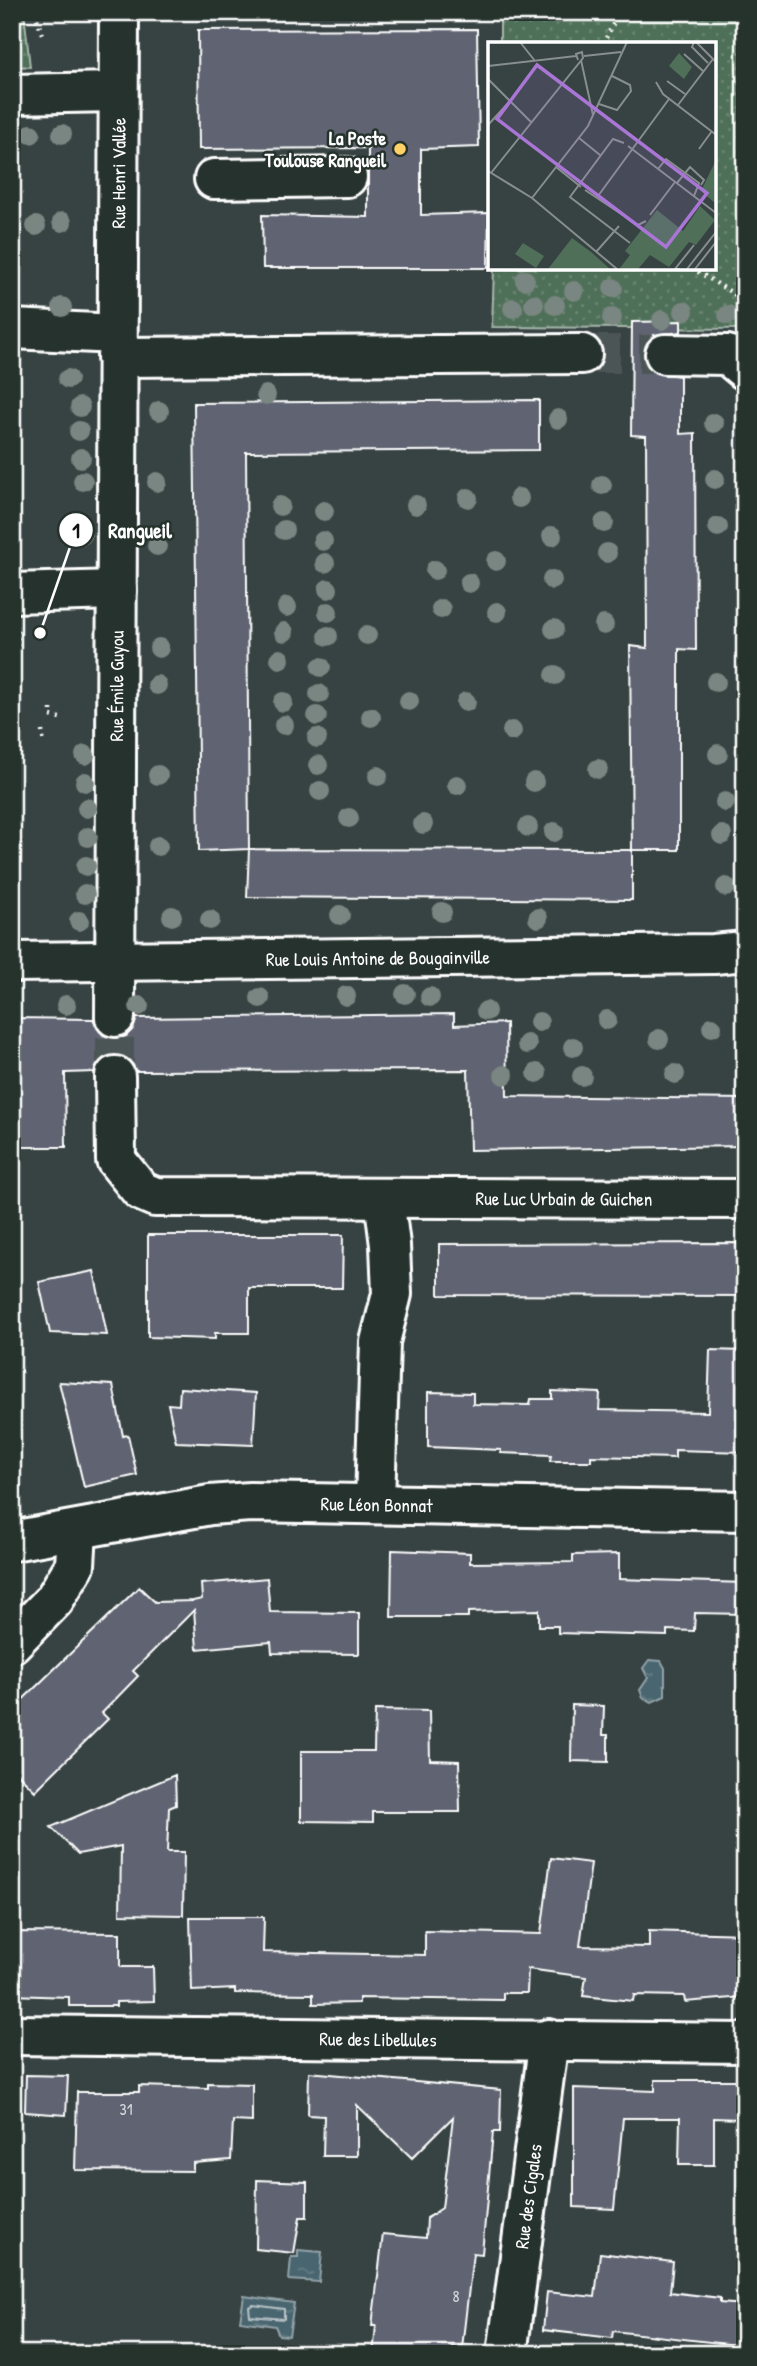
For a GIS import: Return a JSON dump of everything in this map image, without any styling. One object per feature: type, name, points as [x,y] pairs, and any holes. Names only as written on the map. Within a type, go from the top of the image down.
[{"type":"street","name":"Rue Henri Vallée","points":[[117,346],[119,12]]},
{"type":"street","points":[[12,94],[117,92]]},
{"type":"street","points":[[214,179],[347,177]]},
{"type":"street","points":[[12,329],[117,346],[582,354]]},
{"type":"street","name":"Rue Émile Guyou","points":[[115,1017],[117,346]]},
{"type":"street","points":[[665,354],[727,355],[745,370]]},
{"type":"street","points":[[15,608],[117,590]]},
{"type":"street","name":"Rue Louis Antoine de Bougainville","points":[[12,962],[714,954],[745,951]]},
{"type":"street","name":"Rue Luc Urbain de Guichen","points":[[115,1076],[116,1160],[141,1191],[155,1197],[745,1199]]},
{"type":"street","points":[[375,1502],[380,1342],[392,1294],[384,1198]]},
{"type":"street","name":"Rue Léon Bonnat","points":[[24,1539],[210,1505],[250,1502],[375,1502],[745,1511]]},
{"type":"street","points":[[12,1643],[54,1600],[75,1565],[77,1530]]},
{"type":"street","points":[[24,1539],[50,1567],[54,1600]]},
{"type":"street","name":"Rue des Libellules","points":[[12,2035],[745,2043]]},
{"type":"street","name":"Rue des Cigales","points":[[507,2354],[550,2039]]},
{"type":"path","points":[[35,12],[42,34]]},
{"type":"path","points":[[604,42],[619,12]]},
{"type":"path","points":[[695,270],[745,301]]},
{"type":"path","points":[[14,646],[15,608]]},
{"type":"path","points":[[51,709],[51,716],[64,719]]},
{"type":"path","points":[[42,731],[44,744]]},
{"type":"green space","points":[[12,12],[24,12],[30,67],[12,66]]},
{"type":"green space","points":[[500,12],[745,12],[745,329],[492,327],[494,270],[715,270],[715,42],[500,42]]},
{"type":"water","points":[[649,1660],[661,1661],[665,1668],[665,1696],[652,1702],[643,1698],[640,1690],[648,1678],[643,1668]]},
{"type":"water","points":[[298,2250],[322,2252],[319,2282],[289,2280],[291,2257],[298,2257]]},
{"type":"water","points":[[244,2296],[294,2303],[289,2336],[279,2335],[275,2326],[240,2321]]},
{"type":"building","name":"La Poste Toulouse Rangueil","points":[[477,29],[479,147],[421,149],[421,215],[488,213],[488,268],[263,268],[262,215],[368,217],[368,148],[199,149],[198,30]]},
{"type":"building","points":[[681,321],[681,332],[654,335],[646,343],[643,354],[646,364],[653,372],[680,376],[680,434],[695,433],[696,650],[679,649],[679,850],[632,850],[630,646],[647,648],[646,436],[631,435],[632,322]]},
{"type":"building","points":[[539,400],[539,450],[246,452],[249,849],[199,851],[194,403]]},
{"type":"building","points":[[249,849],[632,850],[632,900],[247,897]]},
{"type":"building","points":[[454,1014],[454,1025],[506,1023],[507,1096],[745,1099],[745,1146],[470,1150],[468,1070],[136,1071],[126,1057],[115,1054],[103,1058],[94,1072],[65,1073],[66,1147],[12,1147],[12,1018],[93,1019],[103,1035],[116,1039],[126,1036],[133,1029],[137,1018]]},
{"type":"building","points":[[148,1235],[343,1235],[342,1288],[249,1288],[249,1333],[215,1333],[215,1339],[148,1337]]},
{"type":"building","points":[[745,1243],[745,1296],[439,1295],[439,1244]]},
{"type":"building","points":[[94,1271],[107,1335],[50,1333],[39,1282]]},
{"type":"building","points":[[710,1350],[745,1351],[745,1452],[675,1450],[675,1458],[591,1456],[591,1461],[550,1461],[551,1455],[428,1447],[428,1392],[473,1393],[473,1404],[530,1405],[531,1399],[552,1399],[552,1391],[600,1393],[599,1410],[708,1412]]},
{"type":"building","points":[[59,1382],[113,1385],[123,1436],[128,1435],[137,1475],[84,1487]]},
{"type":"building","points":[[180,1388],[256,1393],[253,1445],[176,1442],[168,1404],[179,1405]]},
{"type":"building","points":[[392,1550],[470,1553],[470,1563],[573,1562],[573,1555],[619,1554],[619,1579],[745,1583],[745,1614],[695,1613],[694,1631],[667,1630],[667,1636],[558,1633],[558,1626],[539,1626],[539,1610],[468,1612],[468,1617],[391,1617]]},
{"type":"building","points":[[267,1578],[270,1612],[359,1613],[359,1654],[272,1653],[271,1642],[197,1649],[194,1610],[133,1671],[138,1676],[102,1713],[108,1719],[35,1791],[12,1768],[12,1710],[139,1587],[155,1602],[193,1601],[202,1599],[201,1584]]},
{"type":"building","points":[[572,1705],[604,1706],[603,1735],[608,1735],[608,1762],[571,1761]]},
{"type":"building","points":[[375,1710],[429,1711],[430,1760],[459,1761],[460,1812],[373,1812],[373,1822],[301,1821],[301,1751],[374,1751]]},
{"type":"building","points":[[175,1775],[176,1805],[169,1808],[167,1852],[184,1852],[183,1915],[120,1914],[121,1846],[78,1854],[51,1827]]},
{"type":"building","points":[[551,1858],[591,1863],[580,1946],[649,1947],[649,1931],[745,1934],[744,1997],[685,2002],[684,1996],[634,1995],[633,2001],[583,1996],[586,1977],[528,1969],[527,1993],[503,1993],[503,2000],[359,1998],[359,2003],[313,2004],[313,1994],[235,1993],[235,1989],[192,1991],[190,1917],[264,1917],[263,1952],[425,1955],[425,1931],[541,1934]]},
{"type":"building","points":[[12,1932],[120,1933],[120,1967],[153,1967],[154,2001],[116,2002],[116,2006],[69,2006],[69,1997],[12,1995]]},
{"type":"building","points":[[309,2072],[501,2090],[500,2132],[493,2132],[482,2254],[473,2253],[462,2348],[452,2347],[451,2354],[373,2354],[376,2326],[372,2326],[383,2234],[426,2238],[427,2218],[442,2208],[453,2117],[412,2158],[357,2105],[357,2156],[323,2156],[324,2116],[308,2115]]},
{"type":"building","points":[[26,2075],[68,2076],[66,2115],[25,2112]]},
{"type":"building","points":[[655,2080],[740,2080],[740,2119],[714,2118],[714,2165],[679,2165],[680,2118],[623,2118],[614,2209],[574,2207],[574,2088],[655,2091]]},
{"type":"building","points":[[208,2083],[252,2084],[252,2122],[233,2121],[231,2160],[193,2163],[193,2171],[75,2170],[77,2092],[139,2092],[139,2086],[208,2088]]},
{"type":"building","points":[[257,2180],[307,2182],[307,2217],[300,2217],[294,2253],[256,2249]]},
{"type":"building","points":[[600,2253],[673,2262],[670,2292],[720,2298],[720,2303],[745,2305],[745,2346],[613,2331],[612,2338],[543,2330],[547,2292],[595,2297]]},
{"type":"tunnel","points":[[582,354],[665,354]]},
{"type":"tunnel","points":[[115,1017],[115,1076]]},
{"type":"place","name":"La Poste Toulouse Rangueil","points":[[400,149]]},
{"type":"place","name":"Rangueil","points":[[40,633]]}]
